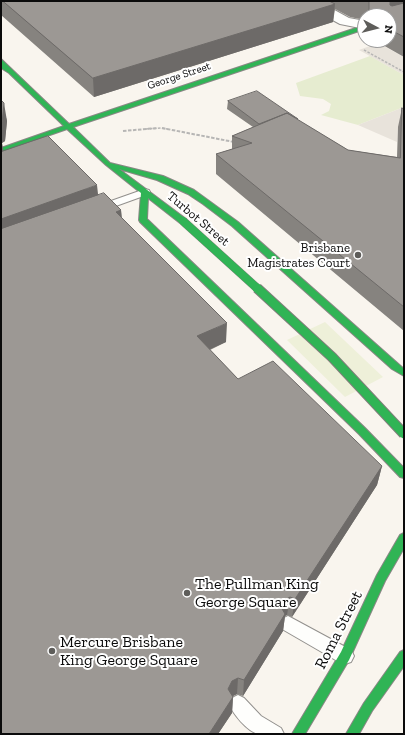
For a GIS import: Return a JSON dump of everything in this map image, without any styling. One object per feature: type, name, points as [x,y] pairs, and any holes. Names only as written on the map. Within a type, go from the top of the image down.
[{"type":"main road","name":"George Street","points":[[1,150],[132,104],[357,29]]},
{"type":"main road","points":[[1,60],[11,72]]},
{"type":"main road","name":"Turbot Street","points":[[1,65],[11,72],[108,164],[183,221],[332,358],[404,434]]},
{"type":"main road","points":[[108,164],[145,172],[168,181],[209,202],[395,367],[404,373]]},
{"type":"main road","points":[[145,192],[143,220],[362,431],[404,474]]},
{"type":"main road","name":"Roma Street","points":[[298,734],[345,656],[381,578],[404,538]]},
{"type":"main road","points":[[352,734],[368,707],[404,656]]},
{"type":"street","points":[[308,1],[345,21],[357,24]]},
{"type":"lane","points":[[87,213],[145,192]]},
{"type":"lane","points":[[288,624],[345,656]]},
{"type":"lane","points":[[238,704],[255,722],[275,734]]},
{"type":"path","points":[[361,49],[404,72]]},
{"type":"path","points":[[118,132],[161,128],[237,143]]},
{"type":"green space","points":[[370,56],[404,75],[404,107],[358,125],[321,115],[329,111],[331,104],[323,99],[300,96],[296,83]]},
{"type":"green space","points":[[325,322],[383,377],[345,397],[287,340]]},
{"type":"shaded area","points":[[364,48],[387,48],[404,57],[404,75],[359,50]]},
{"type":"shaded area","points":[[404,107],[404,128],[398,127],[397,142],[358,125]]},
{"type":"building","points":[[3,1],[329,1],[335,4],[93,78]]},
{"type":"building","points":[[363,1],[390,1],[390,5],[392,6],[404,3],[404,37],[397,33],[397,8],[369,8],[369,2]]},
{"type":"building","points":[[257,91],[298,119],[287,113],[259,124],[228,101]]},
{"type":"building","points":[[1,100],[4,103],[2,123],[1,123]]},
{"type":"building","name":"Brisbane Magistrates Court","points":[[402,108],[404,109],[404,307],[216,154],[252,143],[232,136],[287,113],[348,150],[400,158]]},
{"type":"building","points":[[48,136],[97,185],[1,219],[1,152]]},
{"type":"building","points":[[104,193],[121,210],[116,212],[227,323],[197,336],[238,379],[273,361],[382,466],[295,599],[290,597],[283,601],[281,607],[285,614],[244,680],[238,678],[232,681],[228,689],[233,697],[209,734],[1,734],[1,229]]},
{"type":"traffic: fast","points":[[1,150],[132,104],[357,30]]},
{"type":"traffic: fast","points":[[1,61],[11,72]]},
{"type":"traffic: fast","points":[[1,65],[11,72],[108,164],[183,221]]},
{"type":"traffic: fast","points":[[108,164],[160,178],[191,192],[206,202],[235,224],[395,367],[404,373]]},
{"type":"traffic: fast","points":[[145,192],[143,220],[362,431],[404,474]]},
{"type":"traffic: fast","points":[[183,221],[332,357],[404,434]]},
{"type":"traffic: fast","points":[[298,734],[345,656],[381,578],[404,538]]},
{"type":"traffic: fast","points":[[352,734],[368,707],[404,656]]},
{"type":"place","name":"Brisbane Magistrates Court","points":[[358,255]]},
{"type":"place","name":"The Pullman King George Square","points":[[187,593]]},
{"type":"place","name":"Mercure Brisbane King George Square","points":[[52,651]]}]
